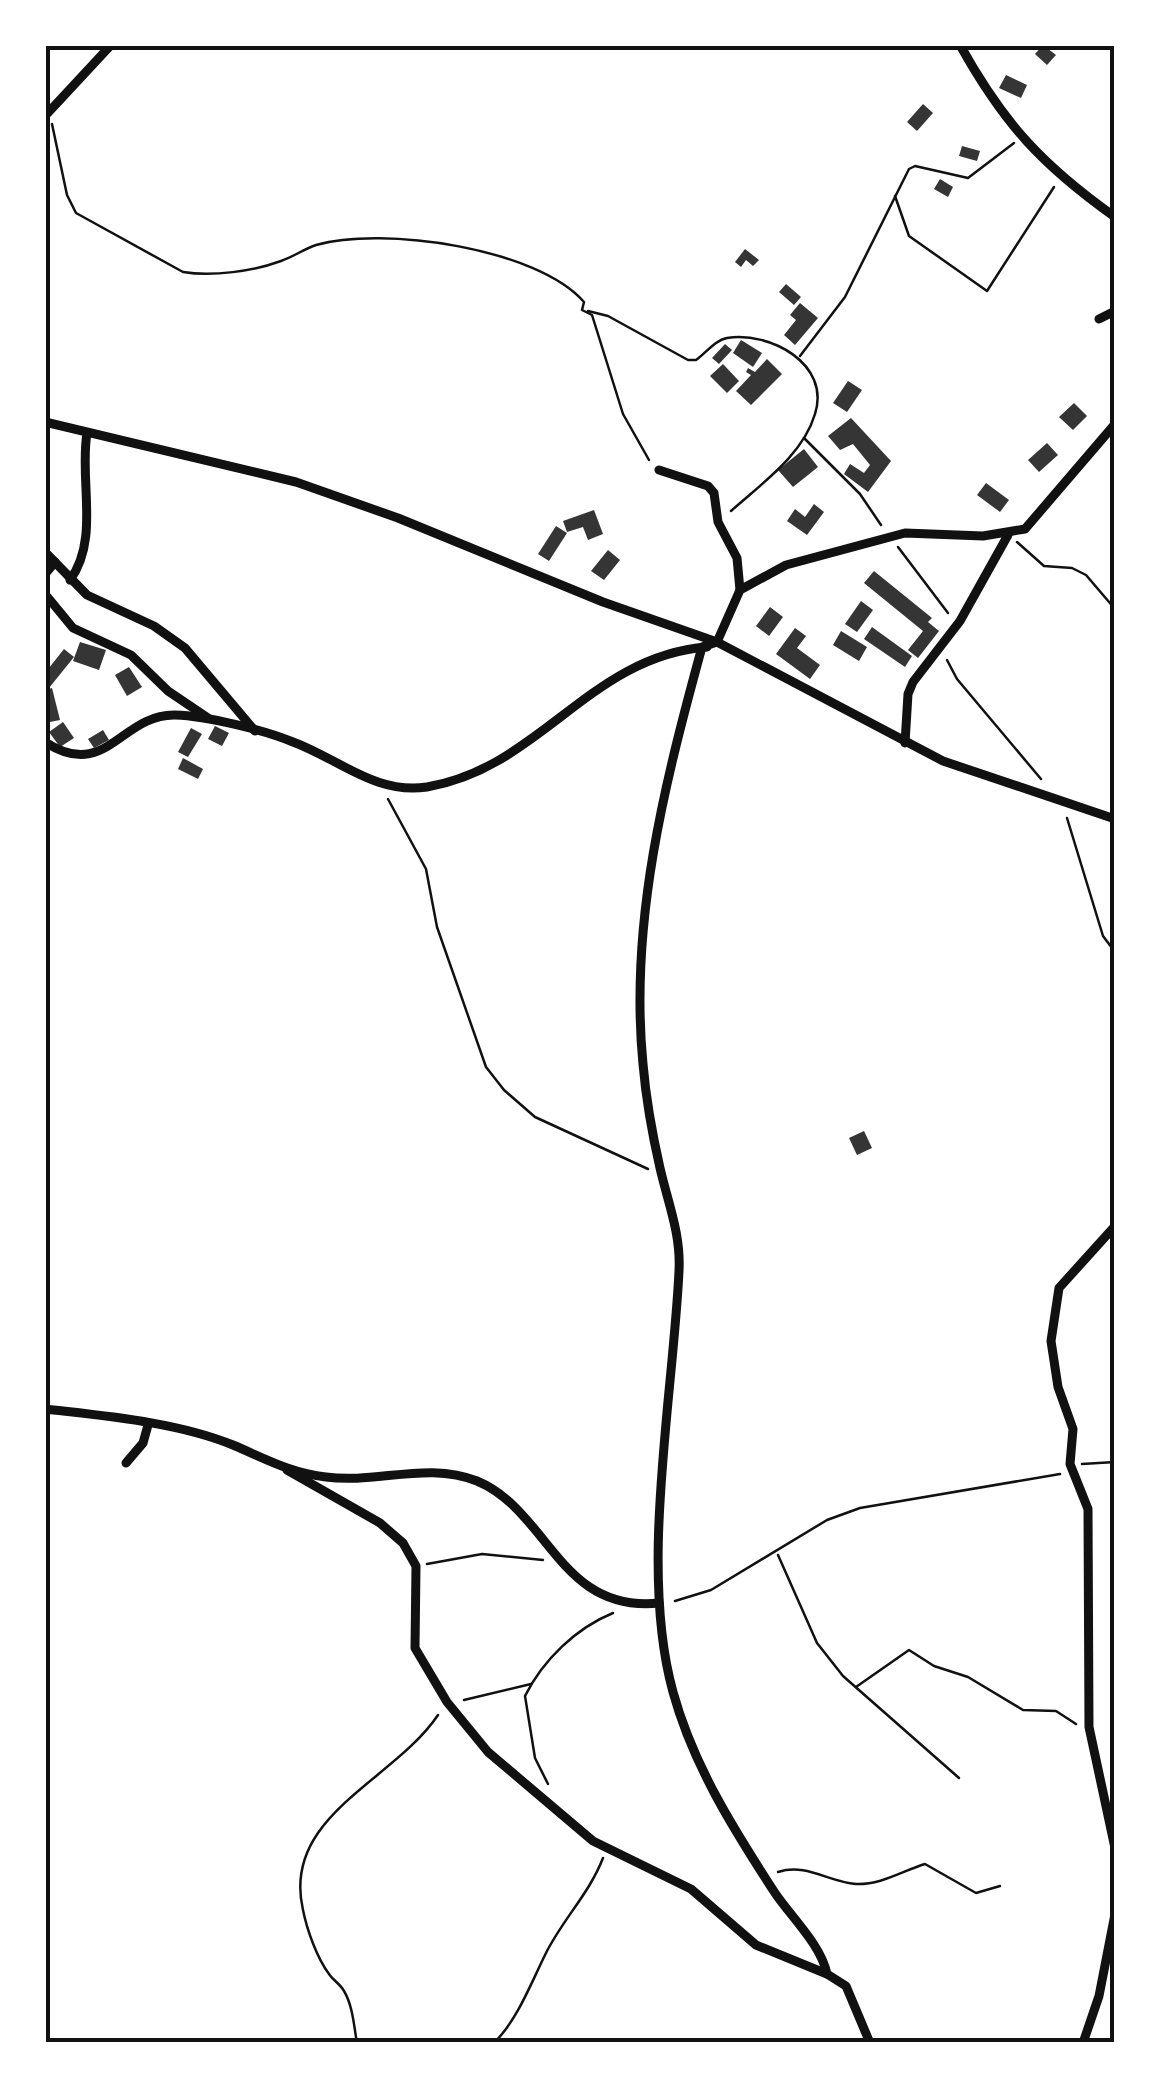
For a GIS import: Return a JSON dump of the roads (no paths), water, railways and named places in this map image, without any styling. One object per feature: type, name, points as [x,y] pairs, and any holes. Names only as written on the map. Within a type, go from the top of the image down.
[{"type":"street","points":[[46,115],[111,45]]},
{"type":"street","points":[[963,46],[1020,138],[1060,178],[1115,218]]},
{"type":"street","points":[[1099,319],[1115,310]]},
{"type":"street","points":[[45,422],[296,482],[721,644],[905,743],[1115,820]]},
{"type":"street","points":[[740,590],[786,566],[890,538],[916,533],[1008,535],[1035,520],[1115,424]]},
{"type":"street","points":[[70,580],[80,566],[86,532],[82,462],[86,433]]},
{"type":"street","points":[[659,470],[708,486],[714,494],[718,522],[733,544],[740,590],[721,644]]},
{"type":"street","points":[[905,743],[908,694],[968,609],[1008,535]]},
{"type":"street","points":[[45,552],[87,595],[154,626],[185,648],[226,702],[258,733]]},
{"type":"street","points":[[45,574],[54,562]]},
{"type":"street","points":[[45,594],[73,628],[131,654],[168,690],[214,723]]},
{"type":"street","points":[[45,742],[63,752],[84,755],[106,749],[154,717],[180,716],[294,742],[374,783],[397,789],[424,788],[482,771],[537,738],[611,677],[661,654],[721,644]]},
{"type":"street","points":[[702,648],[666,778],[642,933],[642,1060],[664,1184],[679,1236],[658,1603],[672,1689],[688,1739],[765,1876],[824,1959],[828,1974]]},
{"type":"street","points":[[1115,1226],[1060,1288],[1054,1301],[1051,1341],[1058,1387],[1073,1429],[1070,1464],[1088,1510],[1090,1735],[1115,1848]]},
{"type":"street","points":[[45,1409],[148,1425],[234,1445],[288,1470],[380,1523],[403,1543],[416,1566],[415,1648],[447,1702],[488,1752],[581,1832],[691,1889],[756,1945],[828,1974],[846,1986],[870,2043]]},
{"type":"street","points":[[126,1463],[143,1443],[148,1425]]},
{"type":"street","points":[[288,1470],[348,1479],[410,1471],[474,1480],[525,1514],[559,1564],[577,1578],[632,1605],[658,1603]]},
{"type":"street","points":[[1084,2043],[1111,1960],[1115,1914]]}]
